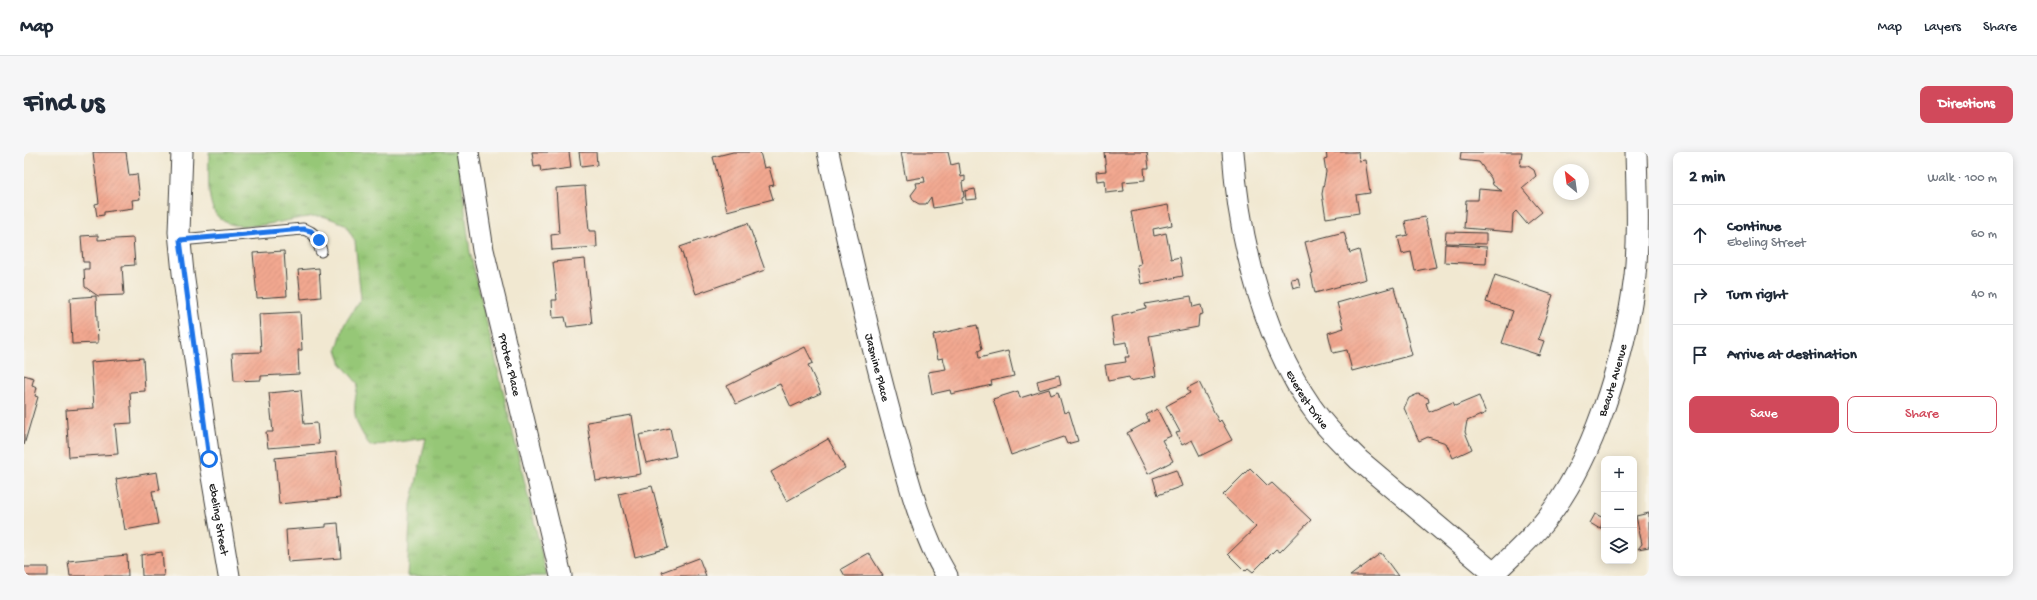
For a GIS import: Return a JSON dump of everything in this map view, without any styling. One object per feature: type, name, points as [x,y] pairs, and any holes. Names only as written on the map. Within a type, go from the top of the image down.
[{"type":"street","name":"Ebeling Street","points":[[182,152],[180,240],[209,459],[229,576]]},
{"type":"street","name":"Protea Place","points":[[468,152],[483,250],[561,576]]},
{"type":"street","name":"Jasmine Place","points":[[828,152],[870,338],[903,458],[926,531],[946,576]]},
{"type":"street","name":"Everest Drive","points":[[1233,152],[1242,226],[1266,317],[1287,364],[1304,395],[1329,430],[1359,460],[1496,574]]},
{"type":"street","name":"Beaute Avenue","points":[[1496,574],[1540,527],[1560,498],[1581,464],[1608,397],[1624,333],[1635,276],[1638,217],[1636,152]]},
{"type":"lane","points":[[180,240],[303,229],[311,231],[316,236],[321,251]]},
{"type":"green space","points":[[209,152],[458,152],[470,252],[547,576],[407,576],[411,505],[426,438],[370,446],[357,423],[355,416],[355,403],[358,384],[342,365],[337,349],[344,325],[361,298],[355,241],[345,224],[321,216],[265,225],[249,226],[235,225],[224,221],[215,213],[210,200]]},
{"type":"building","points":[[93,152],[126,152],[129,175],[137,174],[140,199],[132,200],[133,208],[104,212],[104,215],[97,216],[95,204],[99,203]]},
{"type":"building","points":[[532,152],[569,152],[571,168],[541,172],[540,166],[534,167]]},
{"type":"building","points":[[579,152],[596,152],[597,165],[581,167]]},
{"type":"building","points":[[733,152],[760,152],[764,168],[769,167],[774,185],[769,186],[773,199],[727,211],[713,157]]},
{"type":"building","points":[[901,152],[948,152],[951,165],[959,163],[961,177],[965,176],[965,181],[962,182],[964,197],[962,198],[962,203],[933,208],[931,197],[926,204],[919,204],[914,201],[911,195],[917,187],[916,183],[925,182],[924,177],[906,180]]},
{"type":"building","points":[[1104,152],[1147,152],[1149,168],[1144,168],[1145,180],[1123,182],[1124,191],[1106,193],[1105,180],[1097,181],[1096,172],[1106,171]]},
{"type":"building","points":[[1326,152],[1358,152],[1359,161],[1365,160],[1370,193],[1356,195],[1359,213],[1326,218],[1322,194],[1326,172],[1324,159],[1327,158]]},
{"type":"building","points":[[1461,152],[1522,152],[1520,166],[1528,166],[1534,170],[1536,176],[1522,188],[1542,212],[1527,224],[1516,211],[1513,214],[1512,232],[1464,228],[1466,200],[1478,200],[1479,189],[1502,191],[1493,185],[1491,178],[1479,162],[1460,160]]},
{"type":"building","points":[[585,186],[589,231],[596,231],[597,247],[552,250],[551,235],[559,234],[556,188]]},
{"type":"building","points":[[975,189],[977,199],[966,200],[965,191]]},
{"type":"building","points":[[1168,205],[1172,225],[1153,229],[1154,236],[1166,233],[1171,259],[1180,257],[1183,276],[1141,284],[1137,265],[1141,264],[1131,212]]},
{"type":"building","points":[[1425,217],[1436,267],[1415,271],[1411,252],[1402,254],[1398,237],[1408,235],[1405,221]]},
{"type":"building","points":[[748,223],[765,270],[696,294],[680,247]]},
{"type":"building","points":[[1344,232],[1350,253],[1359,250],[1366,279],[1315,293],[1311,274],[1313,273],[1305,242]]},
{"type":"building","points":[[1446,232],[1486,233],[1486,244],[1445,243]]},
{"type":"building","points":[[98,235],[98,240],[133,238],[135,265],[122,266],[124,295],[98,296],[85,287],[84,269],[89,269],[89,262],[83,262],[81,236]]},
{"type":"building","points":[[1445,244],[1487,247],[1486,264],[1444,262]]},
{"type":"building","points":[[284,251],[287,296],[257,298],[253,253]]},
{"type":"building","points":[[585,259],[592,324],[567,327],[565,317],[553,318],[552,300],[557,300],[553,262]]},
{"type":"building","points":[[319,268],[321,297],[301,299],[298,270]]},
{"type":"building","points":[[1495,275],[1553,295],[1538,339],[1544,341],[1539,355],[1502,343],[1513,311],[1486,302]]},
{"type":"building","points":[[1298,278],[1300,286],[1293,288],[1291,279]]},
{"type":"building","points":[[1394,287],[1412,355],[1352,371],[1347,350],[1333,353],[1328,333],[1344,328],[1337,303]]},
{"type":"building","points":[[96,296],[98,343],[72,344],[70,298]]},
{"type":"building","points":[[1191,296],[1193,307],[1201,305],[1203,314],[1199,315],[1198,327],[1149,336],[1156,376],[1130,381],[1129,377],[1108,381],[1105,365],[1126,362],[1125,357],[1129,357],[1127,342],[1115,344],[1111,317],[1146,308],[1145,304]]},
{"type":"building","points":[[300,312],[302,350],[298,350],[299,374],[261,376],[261,380],[234,381],[232,353],[261,352],[259,314]]},
{"type":"building","points":[[977,325],[982,349],[978,351],[979,358],[1008,351],[1014,376],[991,381],[992,385],[951,394],[950,390],[932,394],[928,372],[946,369],[943,358],[938,359],[933,335]]},
{"type":"building","points":[[805,347],[813,363],[808,365],[821,393],[791,407],[780,384],[736,404],[727,386]]},
{"type":"building","points":[[143,358],[145,391],[130,392],[132,423],[115,424],[118,454],[69,457],[66,410],[94,408],[91,362]]},
{"type":"building","points":[[24,375],[34,378],[32,385],[37,387],[35,396],[38,397],[24,445]]},
{"type":"building","points":[[1059,375],[1061,384],[1039,390],[1037,381]]},
{"type":"building","points":[[1199,382],[1219,422],[1221,420],[1232,440],[1200,456],[1192,440],[1182,445],[1176,433],[1180,432],[1166,406],[1190,393],[1187,388]]},
{"type":"building","points":[[1049,389],[1051,395],[1058,392],[1064,413],[1069,411],[1078,441],[1067,444],[1064,437],[1011,455],[993,399],[1018,391],[1020,398]]},
{"type":"building","points":[[301,390],[304,424],[317,423],[319,444],[268,448],[266,432],[273,432],[269,393]]},
{"type":"building","points":[[1418,394],[1428,398],[1429,402],[1426,403],[1429,412],[1453,402],[1455,406],[1479,396],[1486,413],[1467,421],[1465,432],[1472,449],[1453,458],[1446,443],[1428,437],[1419,441],[1404,408],[1409,398]]},
{"type":"building","points":[[1157,409],[1171,436],[1162,440],[1173,461],[1148,474],[1127,433],[1149,421],[1146,415]]},
{"type":"building","points":[[632,415],[641,474],[596,481],[587,422]]},
{"type":"building","points":[[670,428],[676,456],[646,463],[639,435]]},
{"type":"building","points":[[828,439],[845,468],[787,501],[771,472]]},
{"type":"building","points":[[336,452],[340,498],[279,504],[275,458]]},
{"type":"building","points":[[1250,468],[1268,486],[1272,483],[1311,520],[1280,552],[1276,549],[1253,572],[1248,568],[1245,571],[1228,554],[1256,527],[1223,495]]},
{"type":"building","points":[[1176,470],[1182,486],[1158,495],[1153,478]]},
{"type":"building","points":[[157,472],[160,490],[152,491],[158,524],[125,530],[116,479]]},
{"type":"building","points":[[652,486],[668,548],[635,557],[619,494]]},
{"type":"building","points":[[1649,513],[1649,547],[1638,549],[1642,544],[1637,516]]},
{"type":"building","points":[[1595,514],[1601,517],[1600,529],[1590,523]]},
{"type":"building","points":[[338,523],[341,558],[288,562],[286,530],[326,527],[326,524]]},
{"type":"building","points":[[162,552],[164,576],[142,576],[141,555]]},
{"type":"building","points":[[869,553],[883,576],[845,576],[841,569]]},
{"type":"building","points":[[1381,553],[1398,576],[1350,576]]},
{"type":"building","points":[[127,555],[128,576],[70,576],[68,561]]},
{"type":"building","points":[[699,558],[706,576],[664,576],[662,572]]},
{"type":"building","points":[[24,567],[48,567],[48,576],[24,576]]},
{"type":"route","points":[[209,459],[183,273],[180,240],[199,237],[303,229],[311,231],[319,240]]}]
